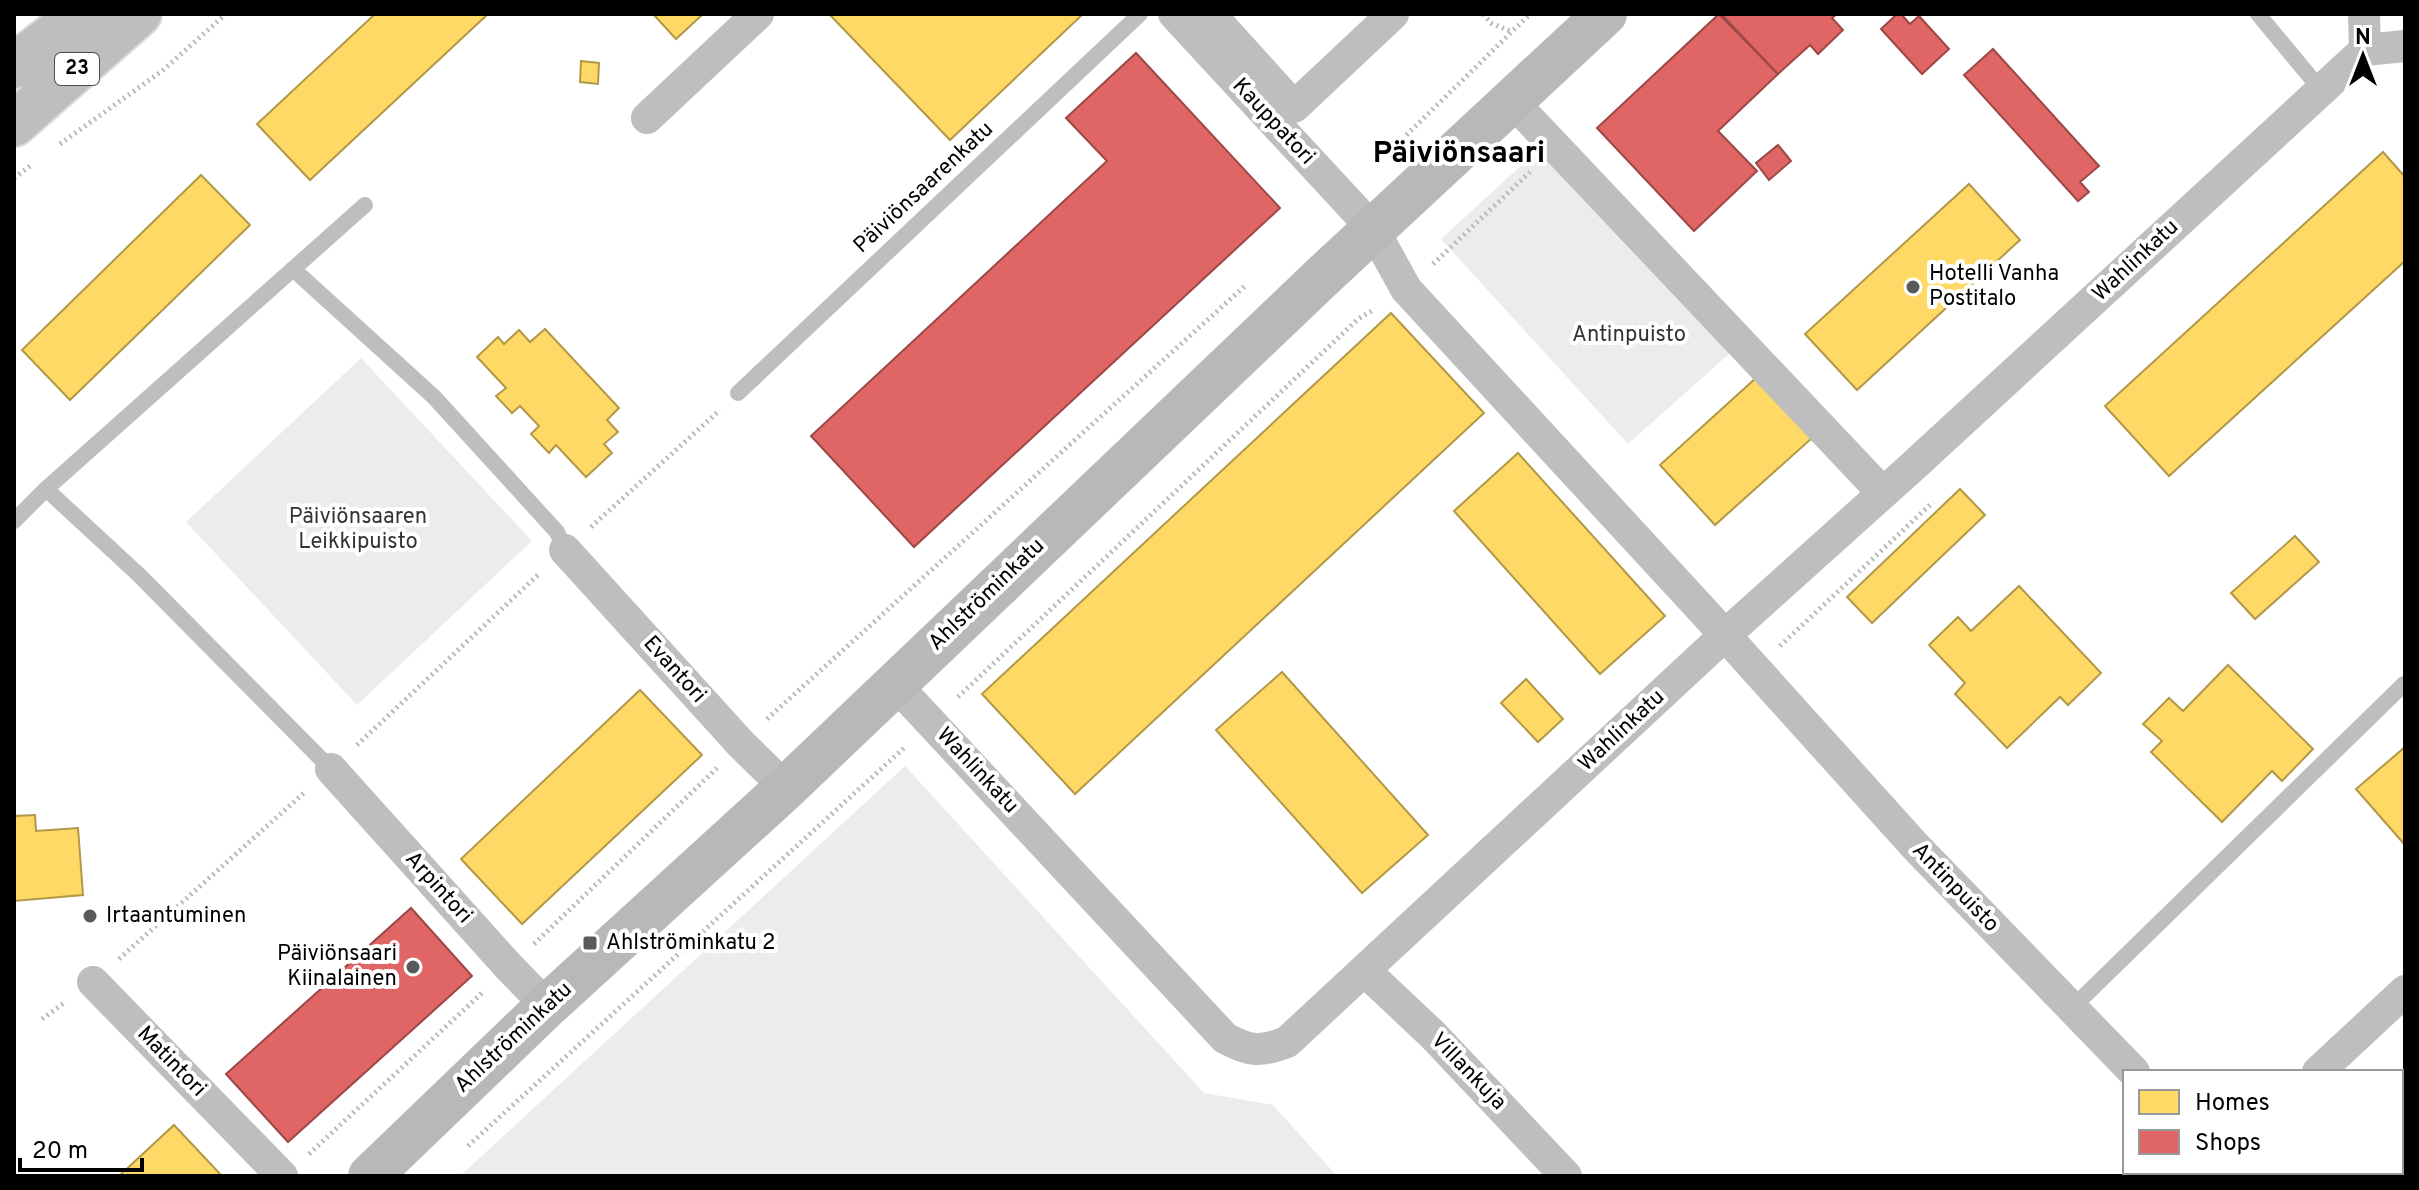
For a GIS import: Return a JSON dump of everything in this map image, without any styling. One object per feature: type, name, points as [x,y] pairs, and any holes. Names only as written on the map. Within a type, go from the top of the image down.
[{"type":"highway","name":"23","points":[[14,66],[81,14]]},
{"type":"highway","name":"23","points":[[14,124],[139,14]]},
{"type":"street","points":[[647,118],[758,14]]},
{"type":"street","name":"Kauppatori","points":[[1174,14],[1373,229]]},
{"type":"street","points":[[1210,14],[1294,107],[1393,14]]},
{"type":"street","name":"Ahlströminkatu","points":[[370,1176],[547,1006],[786,788],[1373,229],[1605,14]]},
{"type":"street","points":[[2364,14],[2365,50],[2405,46]]},
{"type":"street","name":"Wahlinkatu","points":[[894,683],[1225,1038],[1243,1048],[1266,1050],[1287,1042],[1724,636],[2365,50]]},
{"type":"street","points":[[1513,102],[1883,493]]},
{"type":"street","name":"Antinpuisto","points":[[1373,229],[1406,289],[1916,847],[2132,1070]]},
{"type":"street","name":"Evantori","points":[[565,550],[741,744],[786,788]]},
{"type":"street","name":"Arpintori","points":[[331,769],[547,1006]]},
{"type":"street","name":"Villankuja","points":[[1365,971],[1433,1035],[1566,1176]]},
{"type":"street","name":"Matintori","points":[[93,982],[282,1176]]},
{"type":"street","points":[[2320,1070],[2405,991]]},
{"type":"lane","name":"Päiviönsaarenkatu","points":[[738,393],[1140,14]]},
{"type":"lane","points":[[2258,14],[2321,90]]},
{"type":"lane","points":[[14,521],[365,205]]},
{"type":"lane","points":[[293,269],[434,397],[557,532],[565,550]]},
{"type":"lane","points":[[46,489],[139,575],[331,769]]},
{"type":"lane","points":[[2072,1008],[2404,684]]},
{"type":"path","points":[[51,151],[162,71],[226,14]]},
{"type":"path","points":[[1483,14],[1491,23],[1512,32],[1520,41]]},
{"type":"path","points":[[1342,197],[1530,14]]},
{"type":"path","points":[[14,178],[39,160]]},
{"type":"path","points":[[457,1156],[932,723],[1358,319],[1406,289],[1541,162]]},
{"type":"path","points":[[767,720],[1248,283]]},
{"type":"path","points":[[42,1019],[93,982],[331,769],[738,393]]},
{"type":"green space","name":"Antinpuisto","points":[[1550,139],[1739,345],[1628,444],[1441,239]]},
{"type":"green space","name":"Päiviönsaaren Leikkipuisto","points":[[361,358],[532,541],[357,705],[186,522]]},
{"type":"green space","points":[[905,766],[1204,1093],[1273,1105],[1337,1176],[460,1176]]},
{"type":"building: Homes","points":[[375,14],[488,14],[310,180],[257,124]]},
{"type":"building: Homes","points":[[653,14],[703,14],[676,39]]},
{"type":"building: Homes","points":[[829,14],[1083,14],[950,140]]},
{"type":"building: Homes","points":[[581,61],[599,63],[598,84],[580,82]]},
{"type":"building: Homes","points":[[2383,152],[2405,177],[2405,261],[2169,476],[2105,406]]},
{"type":"building: Homes","points":[[201,175],[250,225],[70,400],[22,350]]},
{"type":"building: Homes","name":"Hotelli Vanha Postitalo","points":[[1969,184],[2020,240],[1857,390],[1805,334]]},
{"type":"building: Homes","points":[[1391,313],[1484,413],[1075,794],[982,694]]},
{"type":"building: Homes","points":[[545,329],[619,408],[607,420],[618,432],[604,444],[612,453],[586,477],[556,445],[549,453],[531,434],[539,426],[520,406],[512,413],[496,396],[506,388],[477,357],[498,337],[504,344],[519,330],[530,342]]},
{"type":"building: Homes","points":[[1757,377],[1812,438],[1715,525],[1660,465]]},
{"type":"building: Homes","points":[[1518,453],[1665,616],[1600,674],[1454,511]]},
{"type":"building: Homes","points":[[1960,489],[1985,515],[1872,623],[1847,597]]},
{"type":"building: Homes","points":[[2295,536],[2319,562],[2255,619],[2231,593]]},
{"type":"building: Homes","points":[[2019,586],[2101,673],[2068,705],[2060,697],[2007,748],[1955,694],[1965,683],[1929,645],[1958,617],[1971,631]]},
{"type":"building: Homes","points":[[2228,665],[2313,749],[2282,781],[2272,771],[2222,822],[2151,752],[2162,741],[2143,724],[2169,698],[2183,711]]},
{"type":"building: Homes","points":[[1282,672],[1428,835],[1362,893],[1216,730]]},
{"type":"building: Homes","points":[[1526,679],[1563,719],[1538,742],[1501,703]]},
{"type":"building: Homes","points":[[640,690],[702,755],[522,924],[461,859]]},
{"type":"building: Homes","points":[[2405,747],[2405,845],[2356,789]]},
{"type":"building: Homes","points":[[35,815],[36,831],[78,828],[83,895],[14,901],[14,816]]},
{"type":"building: Homes","points":[[174,1125],[222,1176],[119,1176]]},
{"type":"building: Shops","points":[[1719,14],[1778,74],[1718,131],[1757,171],[1694,231],[1597,128]]},
{"type":"building: Shops","points":[[1721,14],[1837,14],[1832,18],[1843,30],[1818,54],[1810,45],[1778,74]]},
{"type":"building: Shops","points":[[1901,14],[1910,24],[1919,16],[1949,49],[1922,74],[1881,29]]},
{"type":"building: Shops","points":[[1993,49],[2099,166],[2080,182],[2089,192],[2078,201],[1964,75]]},
{"type":"building: Shops","points":[[1136,53],[1280,208],[914,547],[811,436],[1107,161],[1066,118]]},
{"type":"building: Shops","points":[[1778,145],[1791,161],[1769,180],[1756,163]]},
{"type":"building: Shops","points":[[411,908],[472,976],[288,1142],[226,1074]]},
{"type":"place","name":"Hotelli Vanha Postitalo","points":[[1913,287]]},
{"type":"place","name":"Irtaantuminen","points":[[90,916]]},
{"type":"place","name":"Ahlströminkatu 2","points":[[590,943]]},
{"type":"place","name":"Päiviönsaari Kiinalainen","points":[[413,967]]},
{"type":"district","name":"Päiviönsaari","points":[[1459,154]]}]
